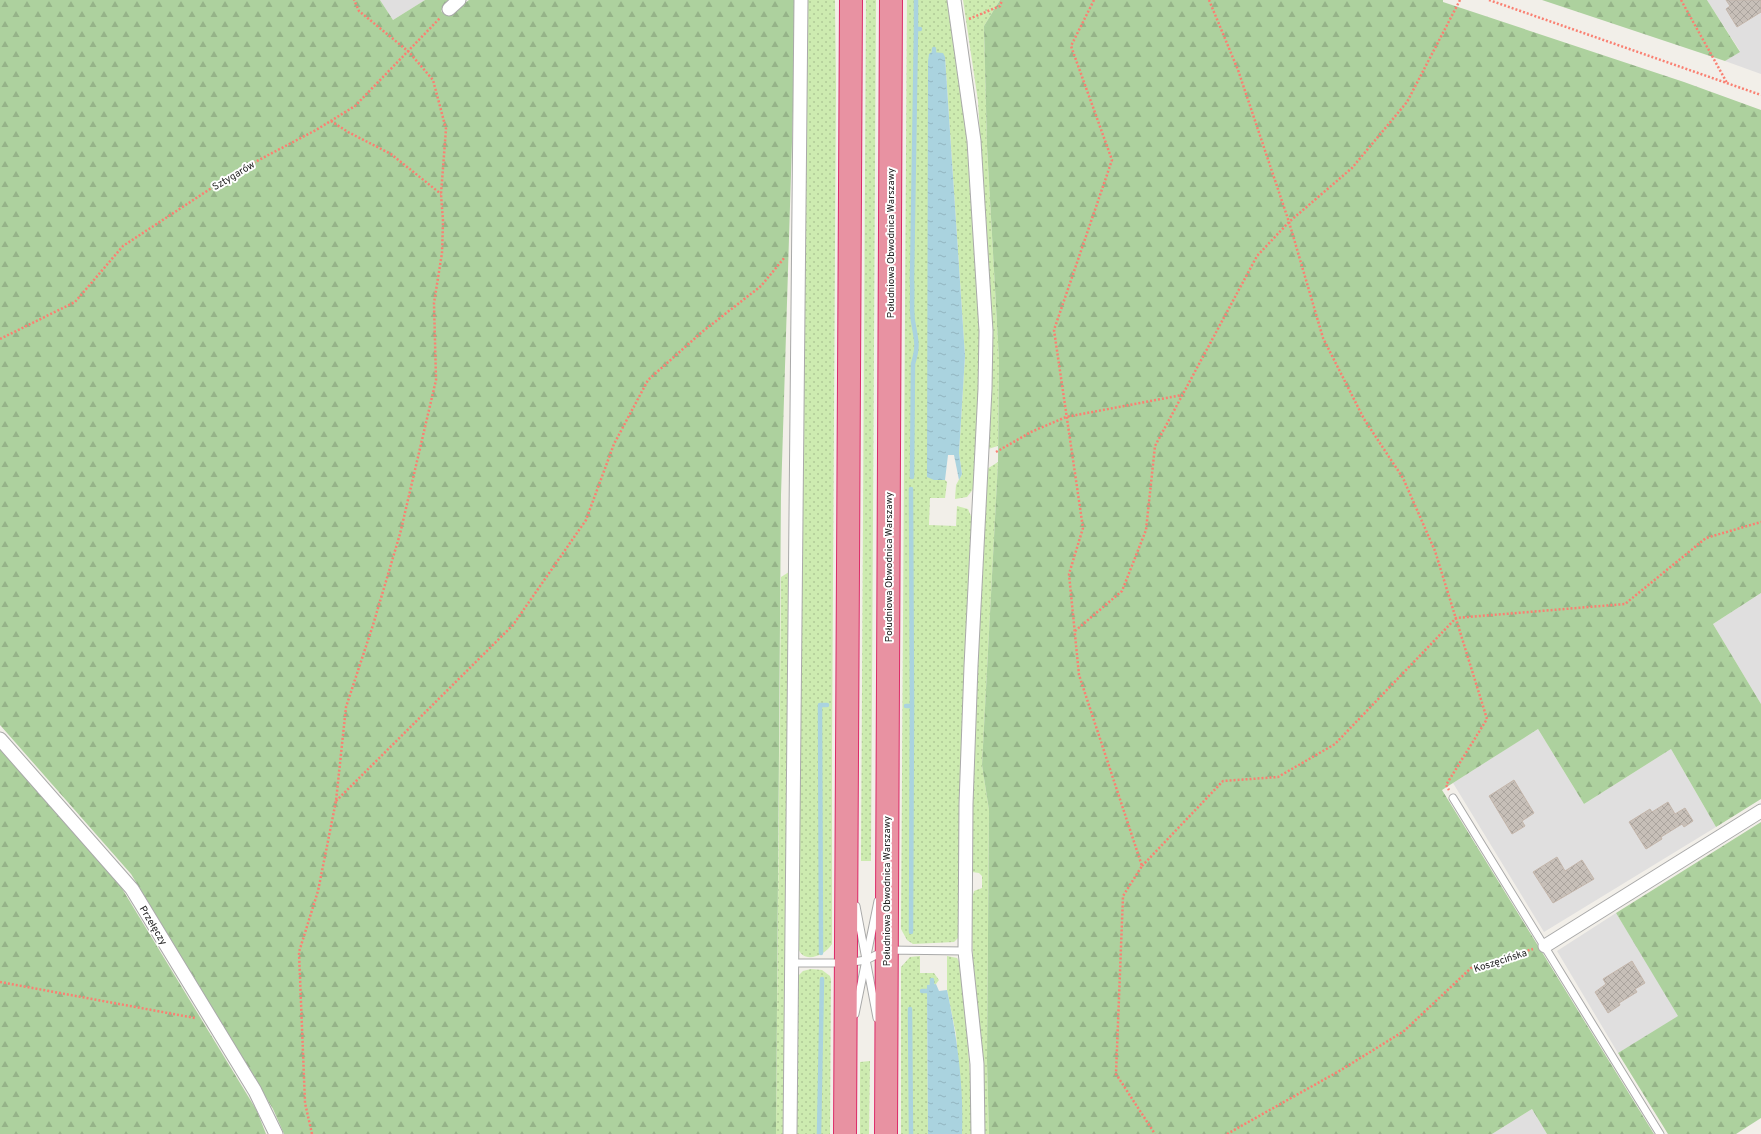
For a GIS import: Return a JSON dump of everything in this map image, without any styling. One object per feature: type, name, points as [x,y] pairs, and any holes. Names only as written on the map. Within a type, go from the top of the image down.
[{"type":"highway","points":[[845,1134],[846,1062],[856,961],[847,861],[851,0]]},
{"type":"highway","name":"Południowa Obwodnica Warszawy","points":[[886,1134],[886,860],[891,0]]},
{"type":"street","points":[[449,9],[459,0]]},
{"type":"street","points":[[790,1134],[801,0]]},
{"type":"street","points":[[954,0],[974,142],[986,331],[966,789],[965,951],[977,1064],[978,1134]]},
{"type":"street","name":"Przełęczy","points":[[0,739],[132,889],[255,1091],[276,1134]]},
{"type":"street","points":[[1545,946],[1761,811]]},
{"type":"lane","points":[[1453,798],[1660,1134]]},
{"type":"lane","points":[[886,860],[856,961],[886,1060]]},
{"type":"lane","points":[[792,963],[856,961],[886,950],[965,951]]},
{"type":"path","points":[[312,1134],[305,1103],[299,952],[318,891],[336,801],[346,707],[373,625],[400,534],[436,380],[434,302],[442,253],[443,221],[441,194],[446,129],[432,80],[409,52],[359,11],[354,0]]},
{"type":"path","points":[[958,24],[1000,6],[1002,0]]},
{"type":"path","points":[[1094,0],[1071,46],[1112,160],[1054,330],[1083,528],[1069,574],[1079,675],[1142,866]]},
{"type":"path","points":[[1210,0],[1238,70],[1289,222],[1323,338],[1364,419],[1403,478],[1435,551],[1487,718],[1446,785],[1453,798]]},
{"type":"path","points":[[1074,632],[1122,591],[1146,530],[1155,446],[1258,256],[1289,222],[1352,168],[1407,102],[1460,0]]},
{"type":"path","points":[[1489,0],[1761,95]]},
{"type":"path","points":[[1681,0],[1727,83]]},
{"type":"path","name":"Sztygarów","points":[[0,338],[75,302],[123,246],[236,172],[331,121],[355,106],[449,9]]},
{"type":"path","points":[[331,121],[348,132],[391,154],[441,194]]},
{"type":"path","points":[[336,801],[513,625],[586,520],[614,444],[648,380],[702,332],[761,286],[798,241]]},
{"type":"path","points":[[981,460],[1031,432],[1066,417],[1183,395]]},
{"type":"path","points":[[1155,1134],[1116,1074],[1123,896],[1142,866],[1223,781],[1278,777],[1335,744],[1456,618],[1625,604],[1706,538],[1761,522]]},
{"type":"path","name":"Koszęcińska","points":[[1227,1134],[1341,1070],[1404,1031],[1471,968],[1545,946]]},
{"type":"path","points":[[0,982],[213,1022]]},
{"type":"shaded area","points":[[380,0],[425,0],[393,20]]},
{"type":"shaded area","points":[[1707,0],[1761,0],[1761,74],[1725,61],[1740,51]]},
{"type":"shaded area","points":[[1761,593],[1761,704],[1713,624]]},
{"type":"shaded area","points":[[1538,729],[1584,804],[1671,749],[1716,827],[1544,932],[1453,783]]},
{"type":"shaded area","points":[[1616,913],[1679,1016],[1618,1053],[1557,951]]},
{"type":"shaded area","points":[[1532,1109],[1547,1134],[1492,1134]]},
{"type":"green space","points":[[0,0],[380,0],[393,20],[425,0],[454,0],[441,11],[447,16],[469,0],[794,0],[794,78],[781,495],[776,1134],[284,1134],[273,1109],[131,874],[0,725]]},
{"type":"green space","points":[[807,0],[835,0],[836,85],[832,944],[824,952],[814,957],[804,956],[800,953],[798,947]]},
{"type":"green space","points":[[866,0],[876,0],[871,861],[861,861]]},
{"type":"green space","points":[[907,0],[948,0],[963,86],[981,351],[974,488],[967,497],[955,499],[956,485],[962,474],[959,453],[965,356],[945,57],[934,480],[945,480],[947,482],[945,498],[930,498],[929,525],[956,526],[957,506],[968,509],[973,521],[960,775],[960,936],[954,942],[913,944],[907,940],[901,929]]},
{"type":"green space","points":[[963,0],[1000,0],[984,26],[987,146],[999,359],[998,446],[988,449],[982,171],[978,101]]},
{"type":"green space","points":[[1000,0],[1443,0],[1443,2],[1684,82],[1761,110],[1761,593],[1713,624],[1761,704],[1761,799],[1716,827],[1671,749],[1584,804],[1538,729],[1442,790],[1654,1134],[1547,1134],[1532,1109],[1492,1134],[989,1134],[987,1061],[989,810],[982,765],[998,462],[999,359],[987,146],[984,26]]},
{"type":"green space","points":[[1542,0],[1707,0],[1740,52],[1725,61]]},
{"type":"green space","points":[[998,462],[982,765],[989,810],[987,1061],[989,1134],[983,1134],[974,992],[971,902],[974,891],[982,888],[982,876],[979,873],[972,872],[971,764],[987,469]]},
{"type":"green space","points":[[789,572],[784,1134],[776,1134],[781,577]]},
{"type":"green space","points":[[0,747],[118,882],[257,1111],[266,1134],[0,1134]]},
{"type":"green space","points":[[1761,822],[1761,1118],[1736,1134],[1668,1134],[1618,1053],[1678,1016],[1616,913]]},
{"type":"green space","points":[[920,956],[920,973],[934,973],[939,980],[936,984],[927,985],[928,1134],[901,1134],[901,967],[910,957]]},
{"type":"green space","points":[[947,956],[957,958],[962,967],[971,1088],[972,1134],[962,1134],[956,1034],[947,990]]},
{"type":"green space","points":[[811,969],[822,970],[830,976],[831,979],[830,1134],[795,1134],[797,977],[803,971]]},
{"type":"green space","points":[[870,1061],[869,1134],[860,1134],[860,1062]]},
{"type":"water","points":[[932,52],[943,53],[945,57],[965,356],[959,453],[962,474],[959,480],[954,455],[948,455],[945,480],[934,480],[927,477],[928,61],[929,54]]},
{"type":"water","points":[[936,984],[939,991],[947,990],[954,1026],[961,1080],[962,1134],[928,1134],[927,985]]},
{"type":"building","points":[[1726,0],[1761,0],[1761,12],[1737,27],[1726,9],[1730,6]]},
{"type":"building","points":[[1514,780],[1534,813],[1522,821],[1525,826],[1512,834],[1489,796]]},
{"type":"building","points":[[1668,802],[1675,814],[1685,808],[1693,821],[1684,827],[1682,824],[1661,837],[1662,839],[1646,849],[1629,822],[1650,809],[1652,812]]},
{"type":"building","points":[[1557,857],[1565,871],[1582,860],[1594,879],[1553,903],[1533,872]]},
{"type":"building","points":[[1632,961],[1645,983],[1635,989],[1637,992],[1619,1003],[1620,1005],[1608,1013],[1595,992],[1606,984],[1603,979]]},
{"type":"waterway","points":[[916,0],[916,29],[920,29]]},
{"type":"waterway","points":[[912,477],[913,364],[916,347],[912,316],[916,29]]},
{"type":"waterway","points":[[906,706],[912,706],[911,489]]},
{"type":"waterway","points":[[821,953],[820,705],[827,705]]},
{"type":"waterway","points":[[911,932],[912,706]]},
{"type":"waterway","points":[[819,1134],[822,979]]},
{"type":"waterway","points":[[932,980],[932,985]]},
{"type":"waterway","points":[[922,991],[927,991]]},
{"type":"waterway","points":[[910,1009],[911,1134]]}]
